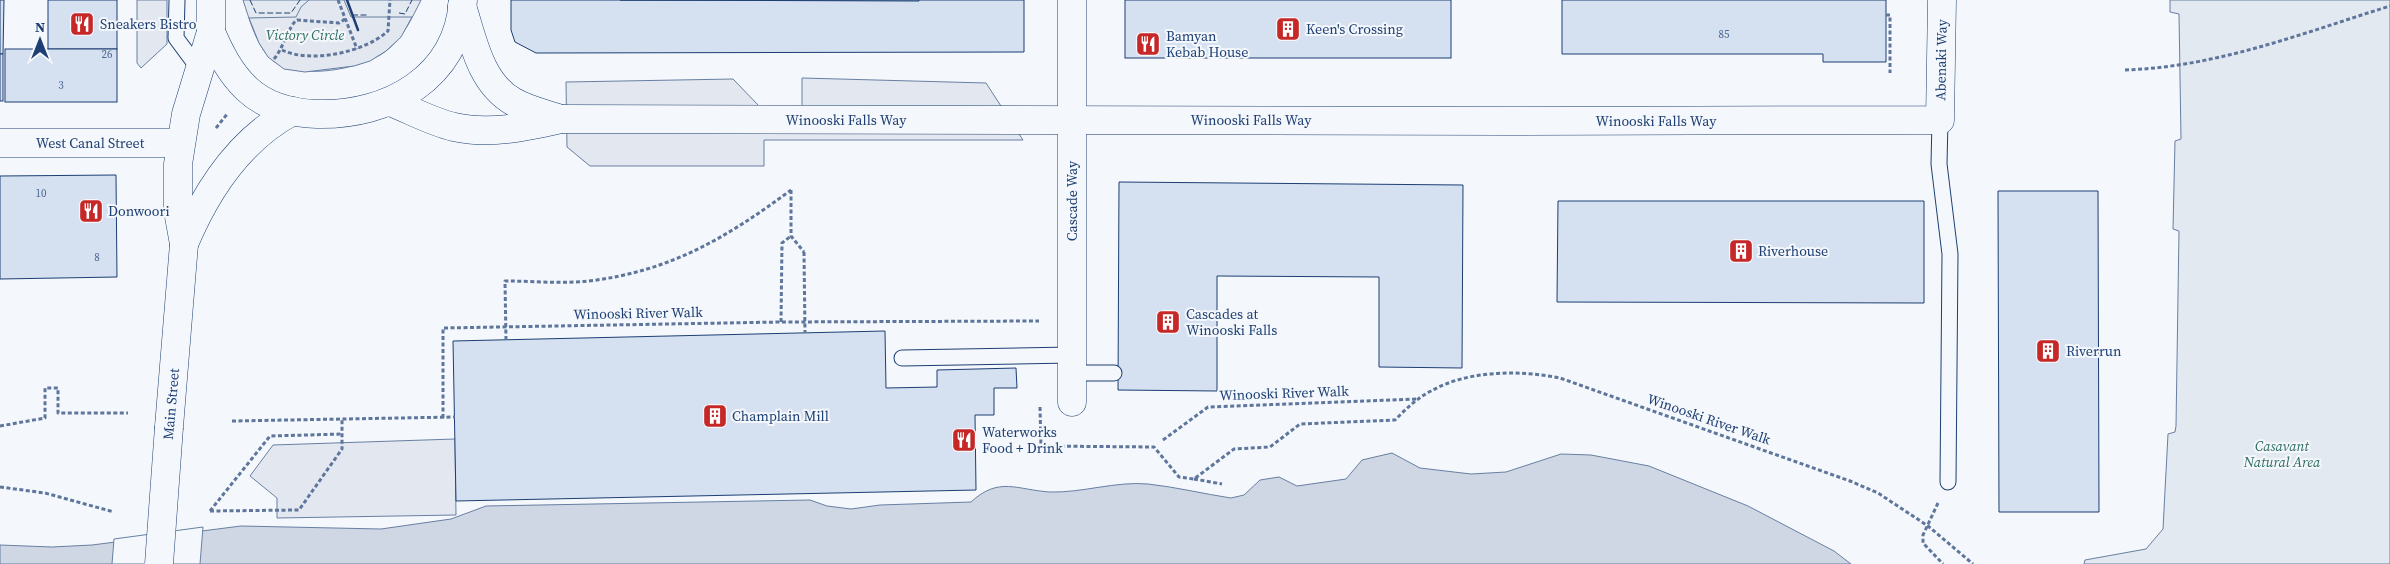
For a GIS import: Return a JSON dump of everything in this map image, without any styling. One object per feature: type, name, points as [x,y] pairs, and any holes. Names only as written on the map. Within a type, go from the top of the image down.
[{"type":"street","name":"Main Street","points":[[159,564],[184,244],[178,211],[177,181],[180,143],[199,68],[211,32],[211,0]]},
{"type":"street","name":"Cascade Way","points":[[1072,0],[1072,402]]},
{"type":"street","name":"Abenaki Way","points":[[1940,120],[1942,0]]},
{"type":"street","name":"Main Street","points":[[211,32],[221,57],[248,90],[264,102],[293,111],[345,113],[390,102],[408,93],[423,81],[438,65],[455,31],[462,3]]},
{"type":"street","name":"Winooski Falls Way","points":[[462,3],[485,72],[492,84],[515,103],[561,119]]},
{"type":"street","name":"Winooski Falls Way","points":[[390,102],[436,122],[472,130],[514,129],[561,119],[1940,120]]},
{"type":"street","name":"Main Street","points":[[184,244],[201,207],[237,156],[266,128],[293,111]]},
{"type":"street","name":"West Canal Street","points":[[0,144],[180,143]]},
{"type":"lane","points":[[177,0],[176,38],[199,68]]},
{"type":"lane","points":[[1940,120],[1939,164],[1950,254],[1948,482]]},
{"type":"lane","points":[[902,358],[1072,364],[1114,373]]},
{"type":"path","points":[[338,0],[357,49]]},
{"type":"path","points":[[282,50],[293,56],[304,56],[357,49],[380,38],[388,31],[390,0]]},
{"type":"path","points":[[2125,70],[2181,65],[2240,53],[2390,6]]},
{"type":"path","points":[[1886,14],[1890,14],[1890,73]]},
{"type":"path","points":[[274,59],[282,50],[292,23],[297,20],[339,23],[345,19]]},
{"type":"path","points":[[215,128],[230,110]]},
{"type":"path","points":[[506,340],[505,282],[588,281],[637,272],[680,259],[732,232],[791,190],[791,236],[804,252],[805,333]]},
{"type":"path","points":[[781,322],[782,243],[791,236]]},
{"type":"path","name":"Winooski River Walk","points":[[443,418],[443,328],[781,322],[1039,321]]},
{"type":"path","name":"Winooski River Walk","points":[[1194,479],[1234,450],[1270,447],[1300,424],[1395,420],[1417,399],[1447,384],[1489,375],[1538,374],[1560,378],[1850,481],[1884,497],[1928,526],[1973,564]]},
{"type":"path","points":[[0,426],[44,418],[45,388],[58,388],[58,413],[128,413]]},
{"type":"path","points":[[1040,398],[1041,446],[1154,447],[1179,477],[1222,484]]},
{"type":"path","name":"Winooski River Walk","points":[[1163,440],[1208,407],[1417,399]]},
{"type":"path","points":[[232,421],[454,417]]},
{"type":"path","points":[[342,420],[342,434],[342,450],[299,510],[210,510],[270,436],[342,434]]},
{"type":"path","points":[[0,487],[45,493],[114,512]]},
{"type":"path","points":[[1928,526],[1923,535],[1923,543],[1944,564]]},
{"type":"green space","name":"Victory Circle","points":[[243,0],[421,0],[402,34],[392,46],[375,58],[344,68],[309,71],[292,69],[278,64],[268,56],[256,36]]},
{"type":"green space","name":"Casavant Natural Area","points":[[2170,0],[2390,0],[2390,564],[2084,564],[2085,560],[2146,549],[2163,529],[2168,434],[2175,432],[2176,426],[2179,231],[2173,229],[2175,141],[2181,139],[2179,14],[2170,12]]},
{"type":"shaded area","points":[[137,0],[167,0],[167,44],[141,68],[137,63]]},
{"type":"shaded area","name":"Victory Circle","points":[[309,0],[344,0],[351,17],[412,17],[401,37],[386,51],[370,61],[354,66],[305,72],[284,69],[268,57],[259,43],[249,18],[296,17],[301,7]]},
{"type":"shaded area","points":[[802,78],[986,83],[1023,140],[764,140],[764,166],[590,166],[567,147],[566,82],[733,79],[760,107],[802,108]]},
{"type":"shaded area","points":[[455,439],[456,515],[277,518],[277,498],[250,476],[273,445]]},
{"type":"shaded area","points":[[1392,453],[1420,468],[1471,474],[1506,472],[1561,454],[1591,455],[1649,466],[1748,506],[1834,551],[1851,564],[0,564],[0,545],[52,547],[92,545],[241,526],[381,529],[451,519],[486,506],[810,500],[827,506],[851,509],[880,505],[971,502],[991,489],[1009,486],[1038,491],[1062,492],[1111,485],[1136,484],[1169,487],[1231,498],[1244,495],[1260,480],[1279,477],[1297,486],[1346,479],[1362,460]]},
{"type":"pier","points":[[203,527],[200,564],[112,564],[114,539]]},
{"type":"building","points":[[0,0],[4,0],[3,54],[0,54]]},
{"type":"building","name":"Sneakers Bistro","points":[[48,0],[117,0],[117,49],[48,49]]},
{"type":"building","points":[[511,0],[1024,0],[1024,52],[536,53],[515,42],[511,30]]},
{"type":"building","points":[[620,0],[919,0],[919,1]]},
{"type":"building","name":"Keen's Crossing","points":[[1125,0],[1451,0],[1451,58],[1125,58]]},
{"type":"building","points":[[1562,0],[1886,0],[1886,62],[1823,62],[1823,54],[1562,54]]},
{"type":"building","points":[[5,49],[117,49],[117,102],[5,102]]},
{"type":"building","points":[[0,54],[3,54],[3,101],[0,101]]},
{"type":"building","points":[[116,175],[117,277],[0,279],[0,176]]},
{"type":"building","name":"Cascades at Winooski Falls","points":[[1119,182],[1463,185],[1462,368],[1379,367],[1379,277],[1217,276],[1217,391],[1118,390]]},
{"type":"building","name":"Riverrun","points":[[1998,191],[2098,191],[2099,512],[1999,512]]},
{"type":"building","name":"Riverhouse","points":[[1558,201],[1924,201],[1924,303],[1557,302]]},
{"type":"building","name":"Champlain Mill","points":[[885,331],[886,388],[937,387],[937,370],[1016,368],[1017,388],[994,388],[994,415],[975,415],[976,490],[456,501],[453,341]]},
{"type":"fence","points":[[250,0],[256,13],[291,13],[300,0]]},
{"type":"fence","points":[[399,13],[405,14],[412,0]]},
{"type":"fence","points":[[352,15],[368,15]]},
{"type":"wall","points":[[347,0],[358,30]]},
{"type":"place","name":"Sneakers Bistro","points":[[82,24]]},
{"type":"place","name":"Keen's Crossing","points":[[1288,29]]},
{"type":"place","name":"Bamyan Kebab House","points":[[1148,44]]},
{"type":"place","name":"Donwoori","points":[[91,211]]},
{"type":"place","name":"Riverhouse","points":[[1741,251]]},
{"type":"place","name":"Cascades at Winooski Falls","points":[[1168,322]]},
{"type":"place","name":"Riverrun","points":[[2048,351]]},
{"type":"place","name":"Champlain Mill","points":[[715,416]]},
{"type":"place","name":"Waterworks Food + Drink","points":[[964,440]]}]
